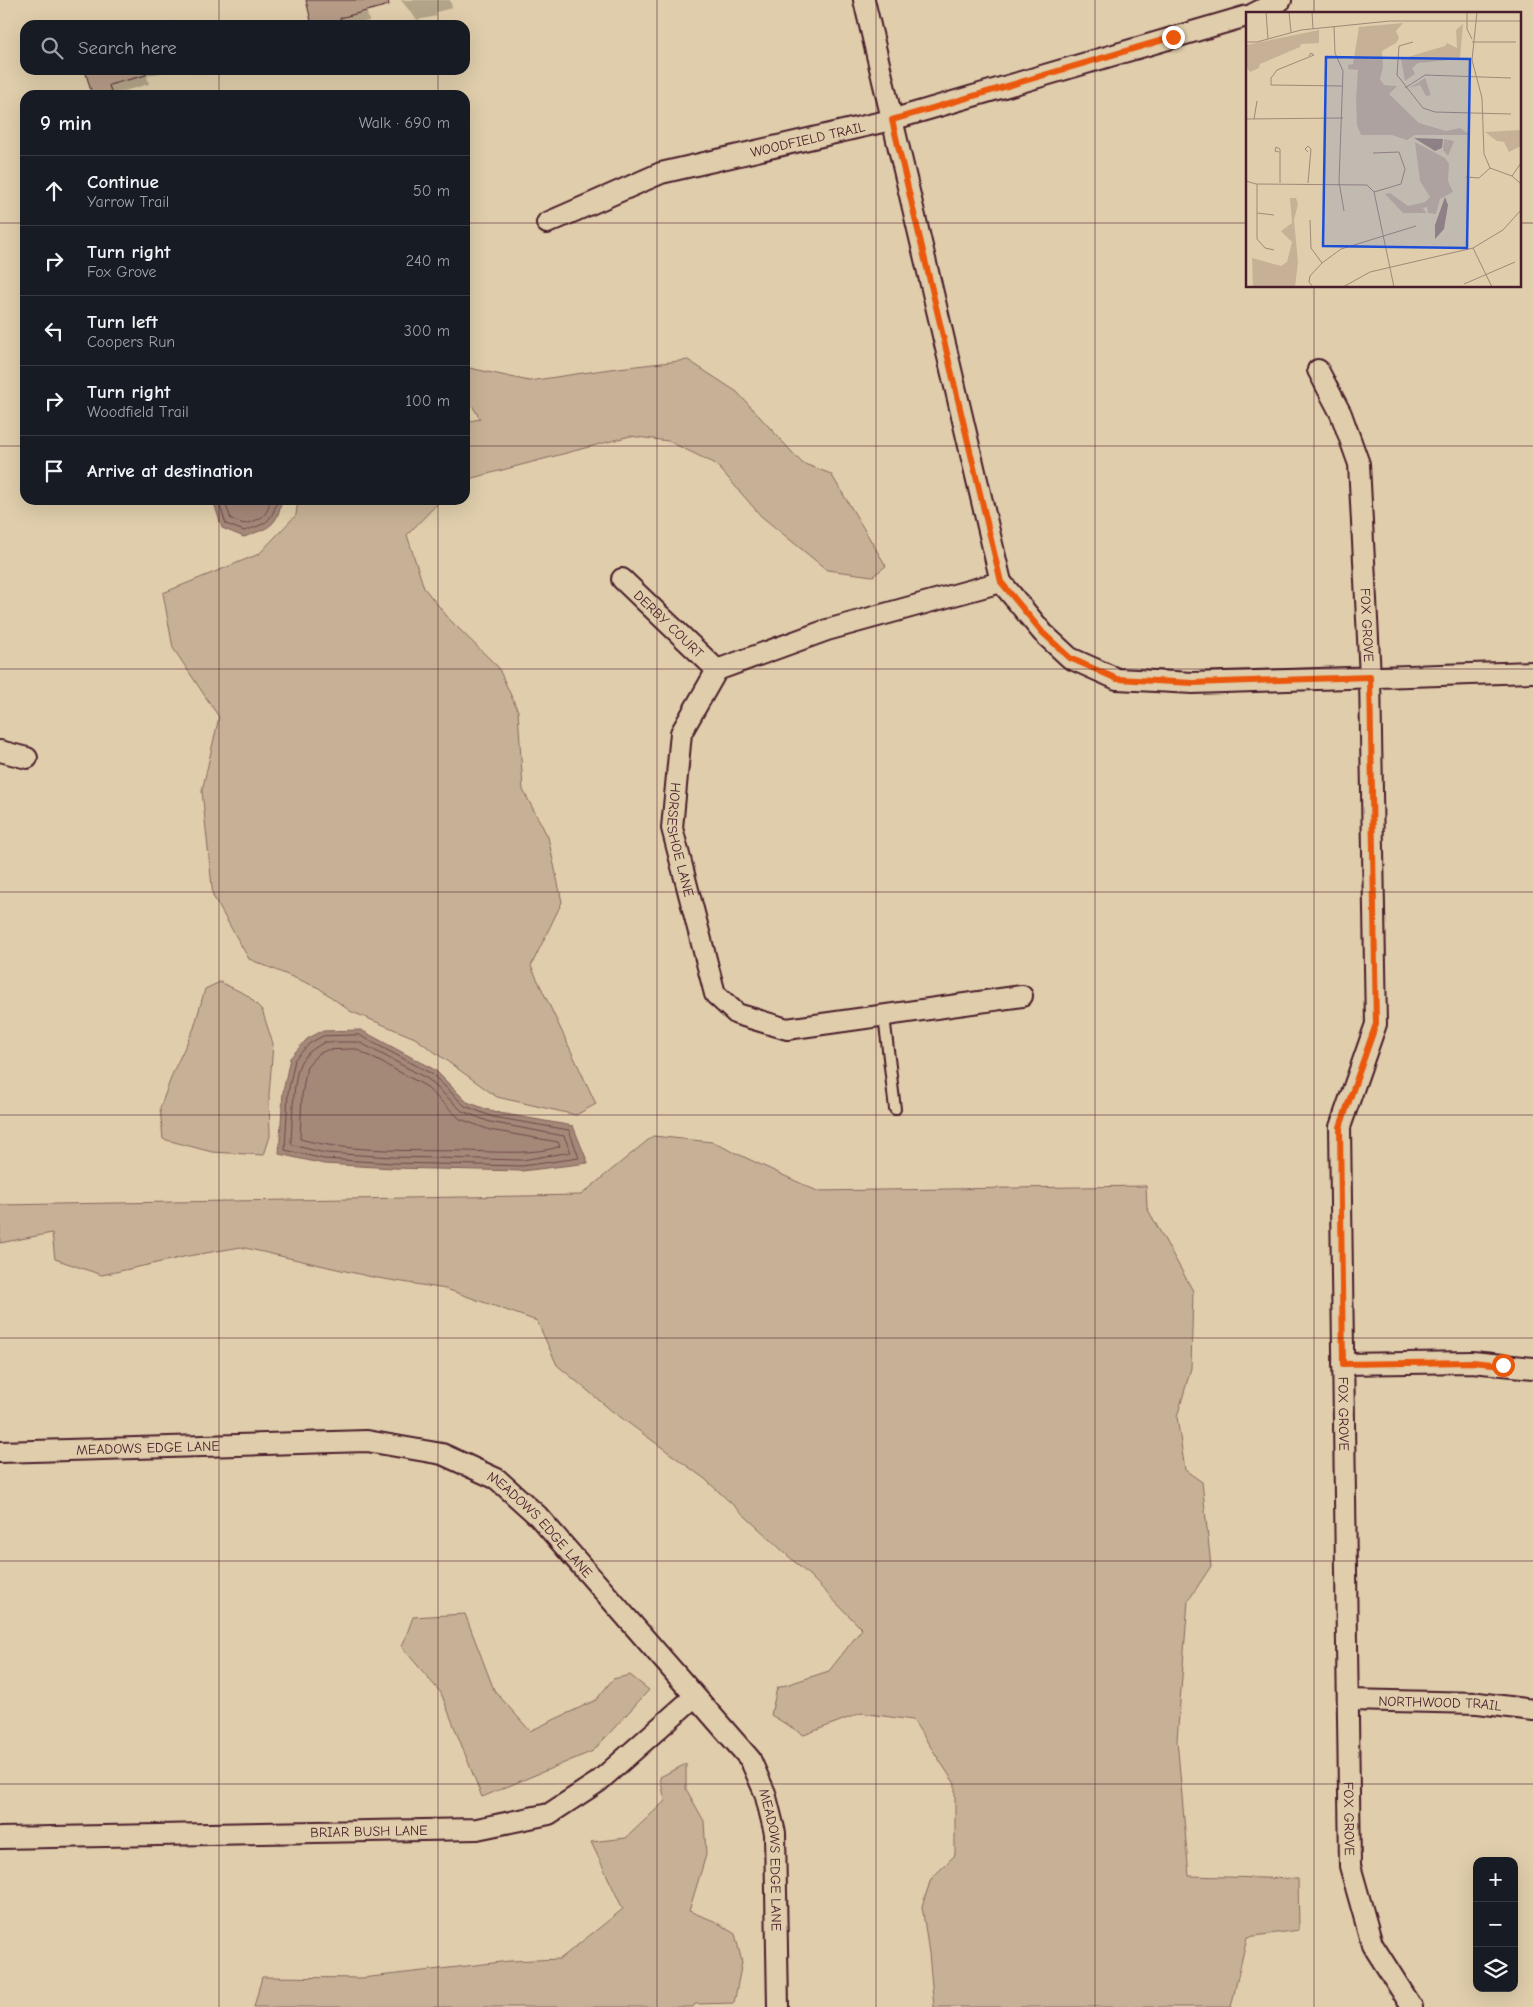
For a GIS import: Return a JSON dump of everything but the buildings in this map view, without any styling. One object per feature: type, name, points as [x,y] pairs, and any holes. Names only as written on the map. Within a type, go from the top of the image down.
[{"type":"street","points":[[864,0],[1001,582],[1043,633],[1070,658],[1117,679],[1193,683],[1533,672]]},
{"type":"street","points":[[1257,12],[1281,0]]},
{"type":"street","name":"WOODFIELD TRAIL","points":[[547,224],[661,173],[892,120],[1246,16]]},
{"type":"street","name":"FOX GROVE","points":[[1318,370],[1341,414],[1359,464],[1370,677],[1376,1024],[1340,1127],[1350,1866],[1372,1944],[1412,2007]]},
{"type":"street","name":"DERBY COURT","points":[[622,579],[717,670]]},
{"type":"street","points":[[717,670],[827,630],[1001,582]]},
{"type":"street","name":"HORSESHOE LANE","points":[[717,670],[681,733],[672,828],[715,994],[737,1014],[787,1029],[1022,996]]},
{"type":"street","points":[[0,751],[27,758]]},
{"type":"street","points":[[1343,1364],[1472,1362],[1533,1368]]},
{"type":"street","name":"MEADOWS EDGE LANE","points":[[0,1452],[366,1441],[442,1454],[497,1479],[538,1516],[750,1759],[765,1793],[775,1834],[778,2007]]},
{"type":"street","name":"BRIAR BUSH LANE","points":[[0,1838],[477,1829],[549,1814],[598,1782],[694,1697]]},
{"type":"street","name":"NORTHWOOD TRAIL","points":[[1348,1700],[1478,1703],[1533,1710]]},
{"type":"lane","points":[[884,1016],[895,1109]]},
{"type":"shaded area","points":[[688,360],[737,392],[802,463],[831,474],[886,566],[873,576],[827,570],[761,516],[716,464],[668,441],[630,436],[470,479],[470,421],[480,419],[470,402],[470,368],[529,381]]},
{"type":"shaded area","points":[[297,505],[436,505],[407,535],[424,588],[450,620],[498,667],[518,711],[523,790],[548,837],[562,902],[531,966],[596,1104],[576,1115],[497,1097],[415,1038],[350,1011],[319,988],[249,959],[213,896],[202,791],[219,717],[173,648],[163,593],[259,554],[296,515]]},
{"type":"shaded area","points":[[220,982],[247,995],[262,1010],[273,1044],[269,1095],[270,1136],[264,1155],[212,1152],[163,1139],[160,1108],[174,1070],[194,1028],[205,989]]},
{"type":"shaded area","points":[[653,1136],[712,1142],[817,1191],[1146,1186],[1147,1208],[1193,1291],[1191,1368],[1177,1417],[1185,1470],[1202,1482],[1211,1566],[1188,1601],[1177,1740],[1189,1876],[1298,1879],[1299,1930],[1247,1937],[1231,2007],[934,2007],[922,1906],[931,1879],[955,1855],[955,1784],[913,1720],[861,1713],[804,1735],[771,1715],[777,1688],[829,1671],[862,1629],[811,1577],[705,1479],[612,1411],[557,1365],[537,1321],[446,1289],[372,1277],[241,1247],[188,1256],[102,1275],[55,1259],[52,1233],[0,1243],[0,1205],[581,1195]]},
{"type":"shaded area","points":[[465,1614],[494,1690],[530,1731],[596,1700],[613,1679],[630,1675],[649,1690],[593,1751],[482,1797],[441,1693],[402,1647],[413,1617]]},
{"type":"shaded area","points":[[686,1764],[686,1789],[704,1821],[706,1855],[689,1911],[714,1921],[735,1934],[742,1962],[734,2003],[695,2004],[693,2007],[254,2007],[262,1977],[362,1978],[510,1961],[560,1959],[623,1909],[591,1842],[626,1838],[665,1801],[660,1777]]},
{"type":"water","points":[[215,505],[281,505],[274,521],[260,531],[244,537],[222,528]]},
{"type":"water","points":[[361,1030],[435,1070],[467,1102],[494,1112],[573,1126],[588,1163],[522,1171],[393,1168],[324,1164],[279,1154],[283,1092],[290,1058],[307,1039],[322,1031]]},
{"type":"route","points":[[1173,37],[892,120],[1001,582],[1043,633],[1070,658],[1117,679],[1193,683],[1370,677],[1376,1024],[1340,1127],[1343,1364],[1472,1362],[1503,1365]]}]
